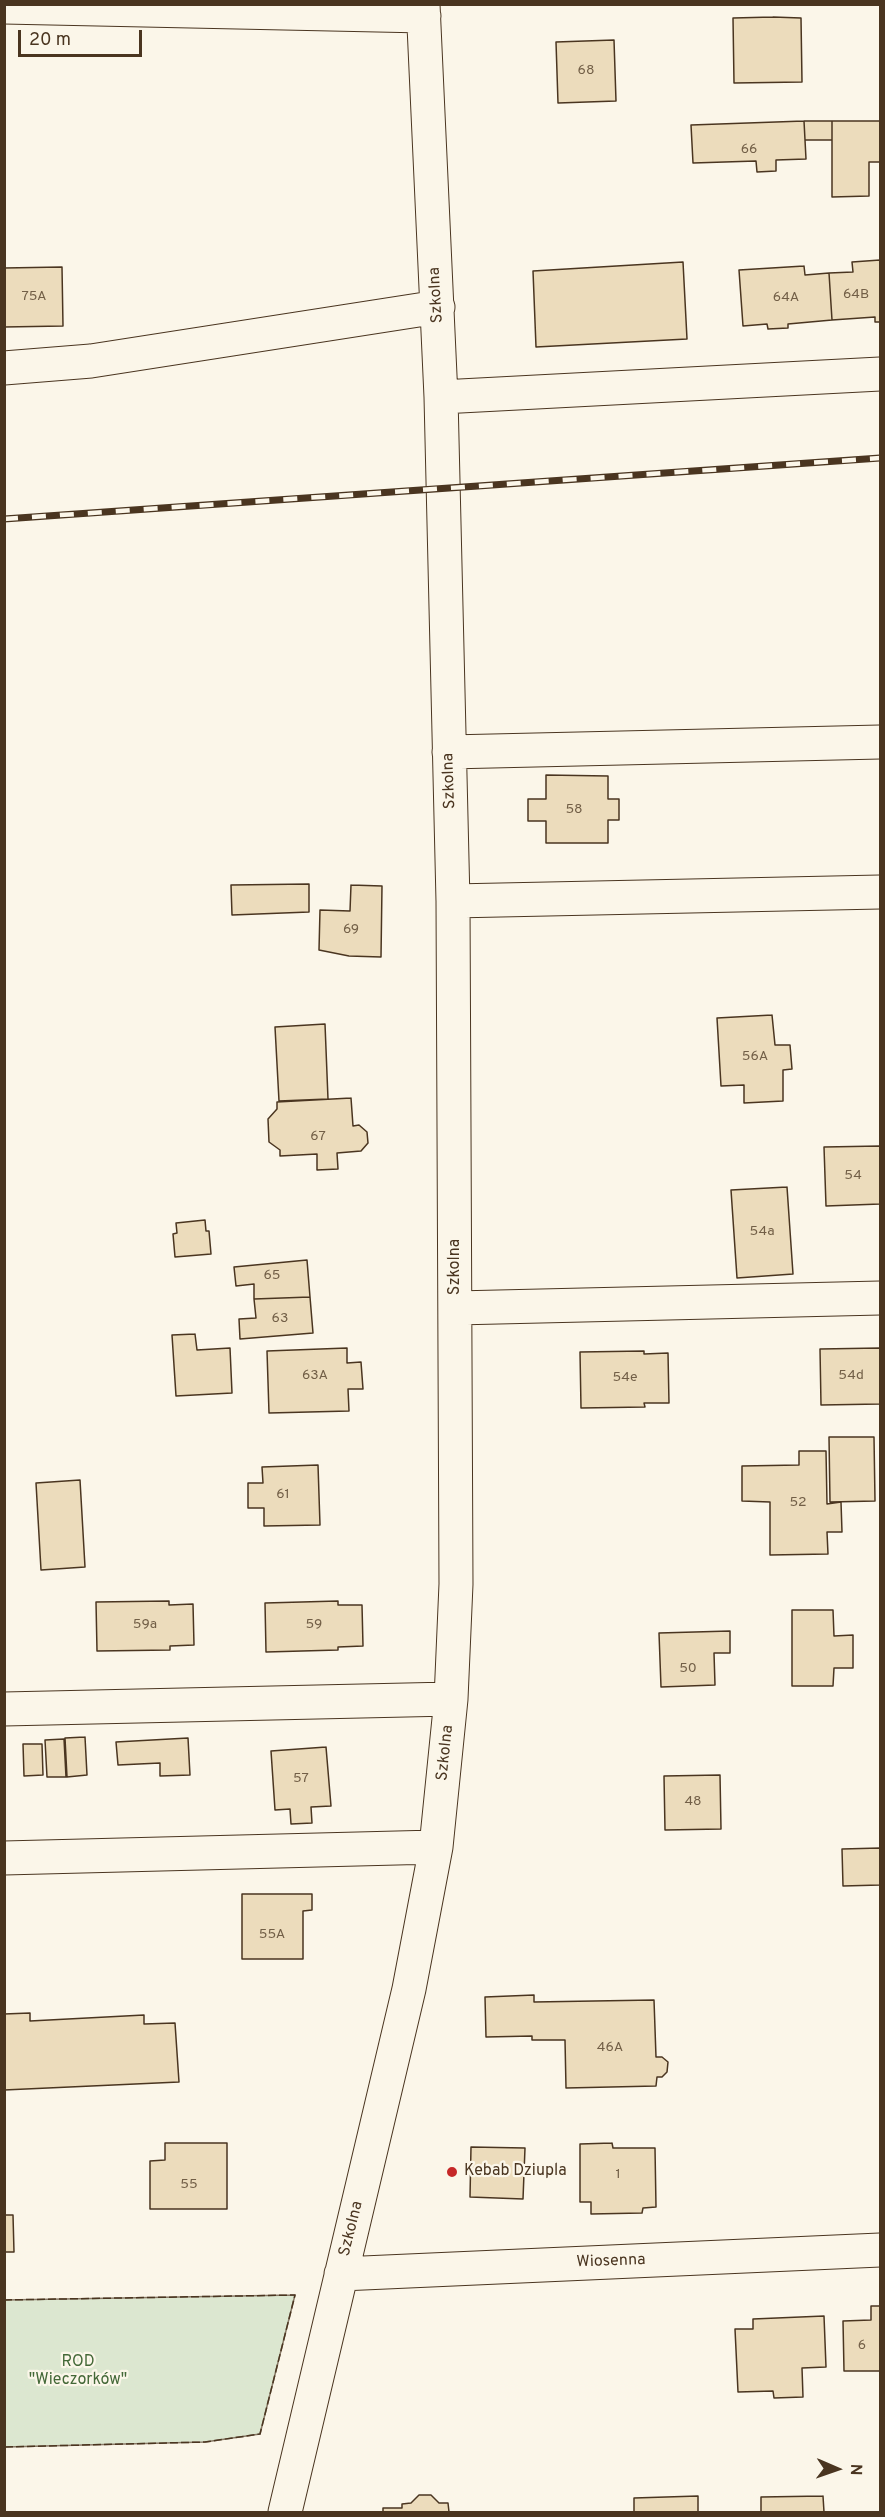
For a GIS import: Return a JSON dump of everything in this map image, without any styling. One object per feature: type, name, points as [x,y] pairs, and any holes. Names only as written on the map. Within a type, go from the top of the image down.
[{"type":"street","points":[[4,7],[423,10]]},
{"type":"street","name":"Szkolna","points":[[285,2512],[409,1989],[436,1847],[451,1699],[456,1584],[453,901],[438,307],[423,10]]},
{"type":"street","points":[[4,368],[92,361],[438,307]]},
{"type":"street","points":[[441,397],[880,374]]},
{"type":"street","points":[[449,752],[880,742]]},
{"type":"street","points":[[453,901],[880,892]]},
{"type":"street","points":[[456,1308],[880,1298]]},
{"type":"street","points":[[4,1709],[451,1699]]},
{"type":"street","points":[[4,1858],[436,1847]]},
{"type":"street","name":"Wiosenna","points":[[341,2274],[880,2250]]},
{"type":"green space","name":"ROD \"Wieczorków\"","points":[[295,2295],[260,2434],[205,2442],[5,2447],[5,2300]]},
{"type":"building","points":[[733,18],[801,18],[802,82],[734,83]]},
{"type":"building","points":[[614,40],[616,101],[558,103],[556,42]]},
{"type":"building","points":[[804,121],[832,121],[832,140],[805,140]]},
{"type":"building","points":[[804,121],[806,159],[776,160],[776,171],[757,172],[756,161],[693,163],[691,125]]},
{"type":"building","points":[[832,121],[880,121],[880,162],[869,162],[869,196],[832,197]]},
{"type":"building","points":[[880,260],[880,322],[875,322],[875,317],[832,320],[829,273],[853,272],[852,262]]},
{"type":"building","points":[[683,262],[687,339],[536,347],[533,271]]},
{"type":"building","points":[[804,266],[805,275],[829,273],[832,320],[788,324],[788,328],[768,329],[767,324],[743,326],[739,270]]},
{"type":"building","points":[[62,267],[63,326],[4,327],[4,268]]},
{"type":"building","points":[[546,775],[608,776],[608,799],[619,799],[619,820],[608,820],[608,843],[546,843],[546,821],[528,821],[528,799],[546,799]]},
{"type":"building","points":[[309,884],[309,912],[232,915],[231,885]]},
{"type":"building","points":[[351,885],[382,886],[381,957],[349,956],[319,950],[320,910],[350,911]]},
{"type":"building","points":[[772,1015],[775,1045],[790,1045],[792,1069],[783,1070],[783,1101],[744,1103],[744,1085],[721,1086],[717,1018]]},
{"type":"building","points":[[325,1024],[328,1099],[279,1101],[275,1027]]},
{"type":"building","points":[[351,1098],[353,1126],[359,1125],[367,1132],[368,1143],[361,1151],[337,1153],[338,1169],[317,1170],[317,1154],[280,1156],[280,1150],[269,1142],[268,1119],[277,1109],[277,1102]]},
{"type":"building","points":[[880,1146],[880,1204],[826,1206],[824,1147]]},
{"type":"building","points":[[787,1187],[793,1274],[737,1278],[731,1190]]},
{"type":"building","points":[[205,1220],[206,1231],[209,1231],[211,1254],[175,1257],[173,1234],[177,1233],[176,1223]]},
{"type":"building","points":[[307,1260],[310,1297],[254,1299],[254,1284],[236,1286],[234,1267]]},
{"type":"building","points":[[310,1297],[313,1333],[240,1339],[239,1319],[256,1318],[254,1299]]},
{"type":"building","points":[[195,1334],[197,1350],[230,1348],[232,1393],[176,1396],[172,1335]]},
{"type":"building","points":[[347,1348],[347,1363],[361,1362],[363,1389],[348,1389],[349,1411],[269,1413],[267,1351]]},
{"type":"building","points":[[880,1348],[880,1404],[821,1405],[820,1349]]},
{"type":"building","points":[[644,1351],[644,1354],[668,1353],[669,1403],[644,1403],[645,1407],[581,1408],[580,1352]]},
{"type":"building","points":[[829,1437],[874,1437],[875,1501],[830,1502]]},
{"type":"building","points":[[799,1451],[826,1451],[827,1504],[841,1502],[842,1532],[827,1532],[828,1554],[770,1555],[770,1502],[742,1501],[742,1466],[799,1465]]},
{"type":"building","points":[[318,1465],[320,1525],[264,1526],[264,1508],[248,1508],[248,1483],[263,1483],[262,1467]]},
{"type":"building","points":[[80,1480],[85,1567],[41,1570],[36,1483]]},
{"type":"building","points":[[169,1601],[169,1605],[193,1604],[194,1645],[170,1646],[170,1650],[97,1651],[96,1602]]},
{"type":"building","points":[[338,1601],[338,1605],[362,1605],[363,1646],[338,1647],[338,1650],[266,1652],[265,1603]]},
{"type":"building","points":[[792,1610],[833,1610],[834,1636],[853,1635],[853,1668],[834,1668],[833,1686],[792,1686]]},
{"type":"building","points":[[730,1631],[730,1653],[714,1653],[715,1685],[661,1687],[659,1633]]},
{"type":"building","points":[[85,1737],[87,1775],[67,1777],[65,1738]]},
{"type":"building","points":[[188,1738],[190,1775],[160,1776],[160,1763],[118,1765],[116,1742]]},
{"type":"building","points":[[64,1739],[66,1777],[47,1777],[45,1740]]},
{"type":"building","points":[[23,1744],[42,1744],[43,1775],[24,1776]]},
{"type":"building","points":[[326,1747],[331,1806],[311,1807],[312,1823],[291,1824],[290,1809],[275,1810],[271,1751]]},
{"type":"building","points":[[720,1775],[721,1829],[665,1830],[664,1776]]},
{"type":"building","points":[[880,1848],[880,1885],[843,1886],[842,1849]]},
{"type":"building","points":[[242,1894],[312,1894],[312,1910],[303,1911],[303,1959],[242,1959]]},
{"type":"building","points":[[534,1995],[534,2002],[654,2000],[656,2057],[662,2057],[668,2062],[667,2072],[662,2077],[657,2077],[656,2086],[566,2088],[565,2040],[532,2040],[532,2036],[486,2037],[485,1997]]},
{"type":"building","points":[[30,2013],[30,2021],[144,2015],[144,2024],[175,2023],[179,2082],[4,2090],[4,2014]]},
{"type":"building","points":[[165,2143],[227,2143],[227,2209],[150,2209],[150,2161],[165,2160]]},
{"type":"building","points":[[612,2143],[613,2148],[655,2148],[656,2207],[643,2208],[642,2213],[591,2214],[591,2202],[580,2202],[580,2144]]},
{"type":"building","points":[[471,2147],[525,2148],[523,2199],[470,2197]]},
{"type":"building","points":[[4,2215],[13,2215],[14,2252],[4,2252]]},
{"type":"building","points":[[871,2306],[880,2306],[880,2371],[844,2371],[843,2321],[871,2320]]},
{"type":"building","points":[[824,2316],[826,2367],[802,2368],[803,2397],[774,2398],[773,2391],[738,2392],[735,2329],[753,2329],[753,2319]]},
{"type":"building","points":[[419,2495],[431,2495],[439,2503],[448,2503],[449,2512],[383,2512],[383,2508],[402,2508],[402,2504],[411,2503]]},
{"type":"building","points":[[698,2496],[698,2512],[634,2512],[634,2498]]},
{"type":"building","points":[[823,2496],[824,2512],[761,2512],[761,2497]]},
{"type":"railway","points":[[4,519],[880,458]]},
{"type":"fence","points":[[4,2300],[295,2295],[260,2434],[205,2442],[4,2447]]},
{"type":"place","name":"Kebab Dziupla","points":[[452,2172]]}]
